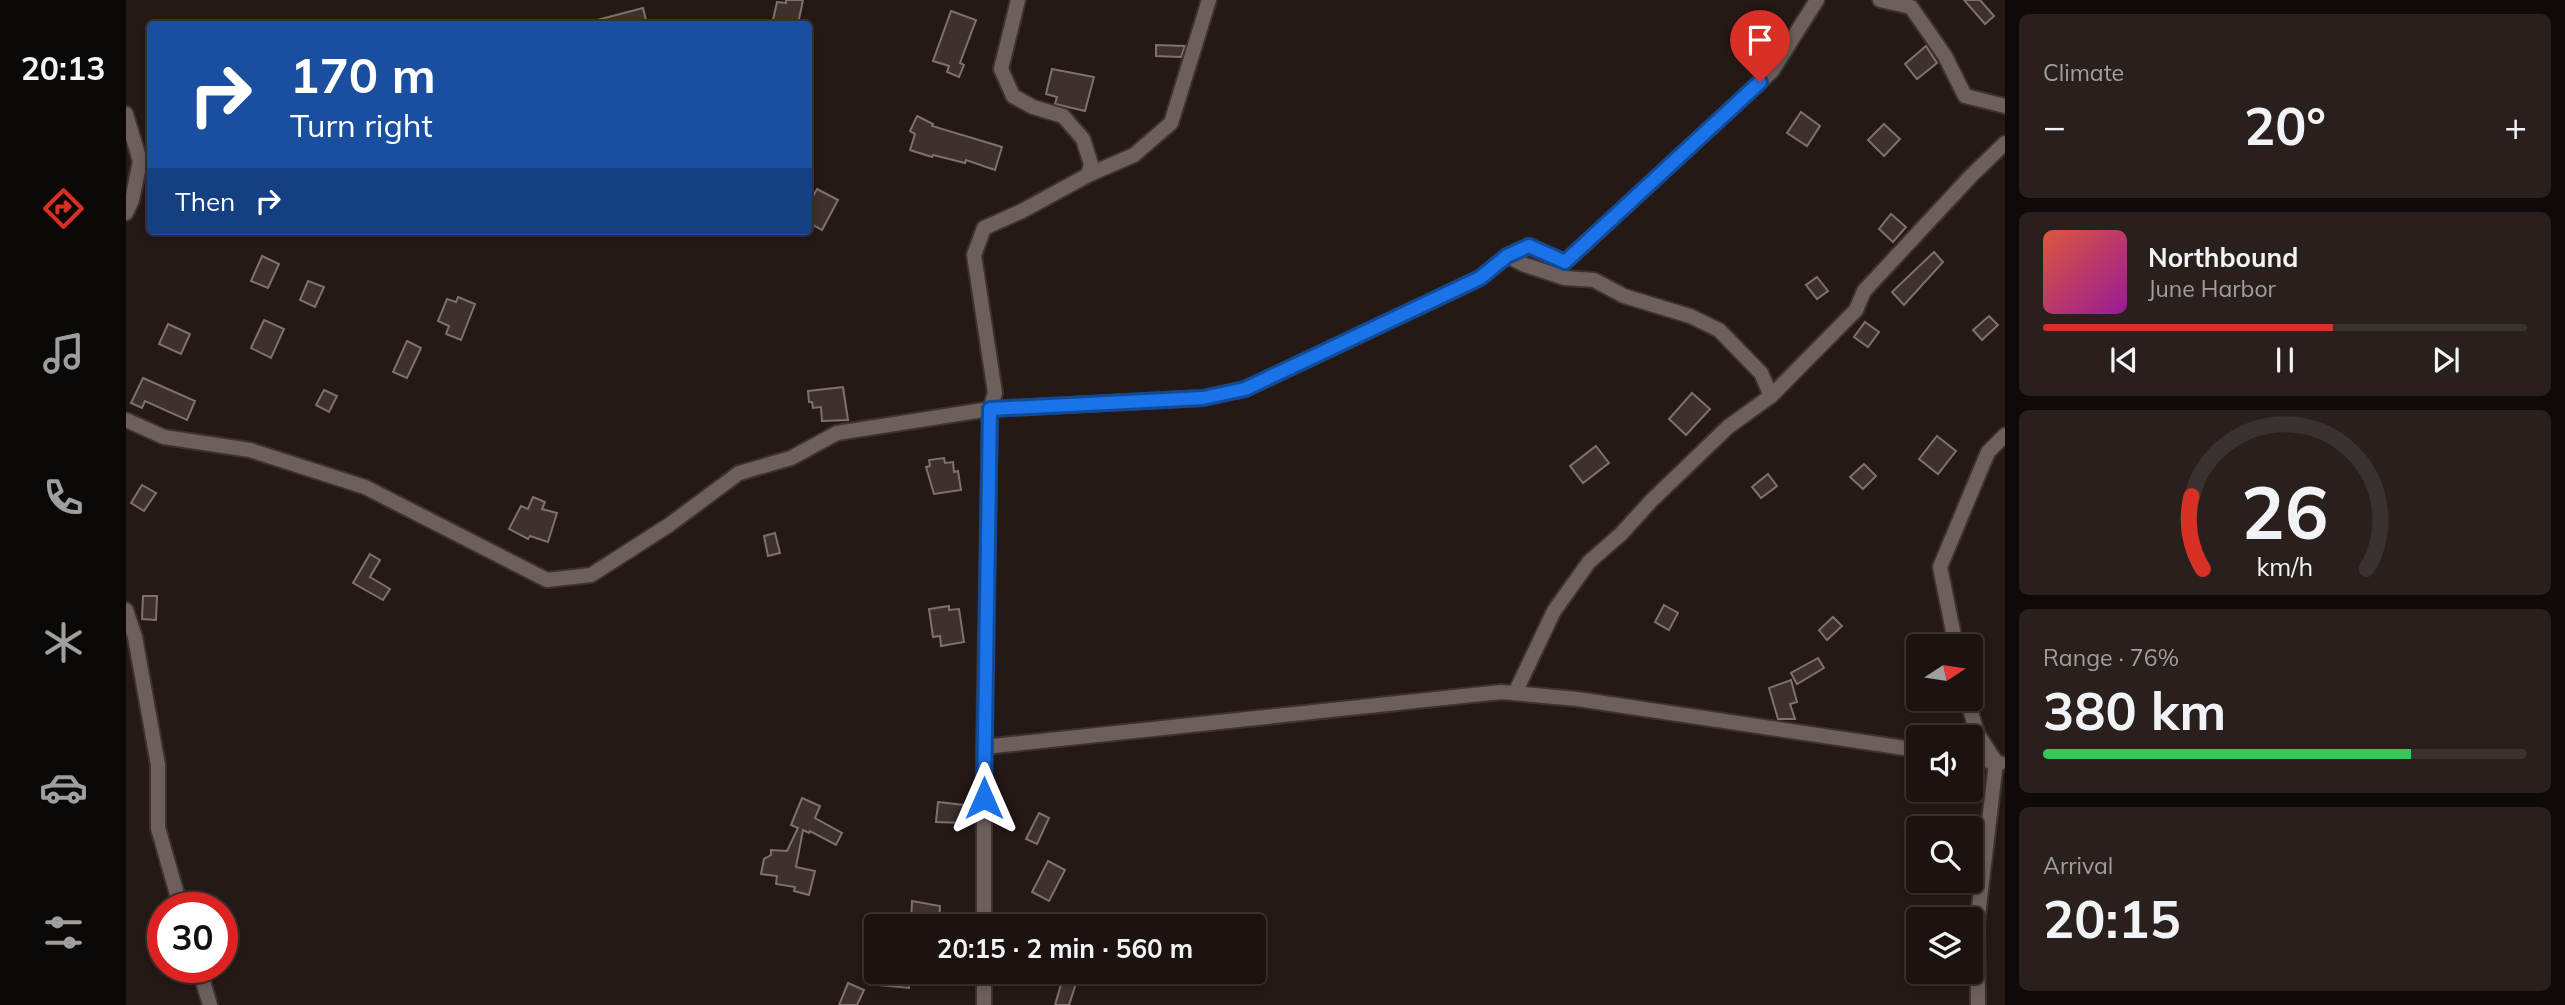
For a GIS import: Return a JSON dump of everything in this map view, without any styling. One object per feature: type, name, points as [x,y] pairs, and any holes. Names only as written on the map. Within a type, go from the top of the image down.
[{"type":"street","points":[[1018,0],[1001,69],[1013,96],[1033,107],[1063,116],[1083,139],[1090,164],[1088,175]]},
{"type":"street","points":[[984,914],[990,409],[995,393],[974,255],[984,228],[1022,211],[1088,175],[1135,155],[1171,123],[1209,0]]},
{"type":"street","points":[[126,420],[164,436],[250,450],[365,487],[547,580],[591,575],[669,525],[739,473],[790,458],[837,433],[990,409],[1203,398],[1245,389],[1480,278],[1507,256],[1529,246],[1565,262],[1772,71],[1817,0]]},
{"type":"street","points":[[1880,0],[1910,8],[1945,56],[1965,96],[2005,106]]},
{"type":"street","points":[[126,114],[140,161],[132,200],[126,213]]},
{"type":"street","points":[[1515,693],[1554,611],[1589,562],[1728,428],[1771,396],[1856,310],[1864,291],[1970,176],[2005,143]]},
{"type":"street","points":[[1507,256],[1565,278],[1594,280],[1624,296],[1690,316],[1719,330],[1761,373],[1771,396]]},
{"type":"street","points":[[1954,634],[1940,567],[1988,452],[2005,435]]},
{"type":"street","points":[[126,610],[135,637],[158,765],[158,828],[176,892]]},
{"type":"street","points":[[984,747],[1501,692],[1577,699],[1906,748]]},
{"type":"street","points":[[1971,711],[1977,733],[2000,763],[1977,925],[1978,1005]]},
{"type":"street","points":[[203,983],[210,1005]]},
{"type":"street","points":[[984,984],[984,1005]]},
{"type":"building","points":[[786,0],[803,0],[799,21],[773,21],[777,2],[786,3]]},
{"type":"building","points":[[1964,0],[1980,0],[1994,16],[1985,24]]},
{"type":"building","points":[[643,8],[646,21],[597,21]]},
{"type":"building","points":[[951,11],[976,20],[960,63],[964,65],[959,77],[947,72],[949,66],[933,61]]},
{"type":"building","points":[[1156,45],[1185,46],[1181,57],[1156,56]]},
{"type":"building","points":[[1926,46],[1937,63],[1917,79],[1905,64]]},
{"type":"building","points":[[1052,69],[1094,77],[1085,111],[1055,104],[1057,97],[1046,94]]},
{"type":"building","points":[[1801,112],[1820,126],[1807,146],[1787,133]]},
{"type":"building","points":[[917,116],[933,124],[932,126],[1002,147],[995,170],[966,160],[965,163],[910,150],[915,134],[910,131]]},
{"type":"building","points":[[1884,124],[1900,139],[1884,156],[1868,140]]},
{"type":"building","points":[[817,189],[838,200],[822,230],[812,224],[812,198]]},
{"type":"building","points":[[1891,214],[1906,227],[1893,242],[1879,229]]},
{"type":"building","points":[[1934,252],[1943,262],[1904,305],[1892,292]]},
{"type":"building","points":[[262,256],[279,264],[268,288],[251,281]]},
{"type":"building","points":[[1817,277],[1828,291],[1817,299],[1806,285]]},
{"type":"building","points":[[308,281],[324,287],[315,307],[300,300]]},
{"type":"building","points":[[458,297],[475,304],[461,340],[446,334],[449,326],[438,321],[447,299],[456,302]]},
{"type":"building","points":[[1989,316],[1998,325],[1982,340],[1973,330]]},
{"type":"building","points":[[264,320],[284,329],[271,358],[251,348]]},
{"type":"building","points":[[1865,322],[1879,332],[1868,347],[1854,337]]},
{"type":"building","points":[[168,324],[190,334],[181,354],[159,344]]},
{"type":"building","points":[[407,341],[421,348],[407,378],[393,372]]},
{"type":"building","points":[[143,378],[195,401],[187,420],[145,401],[142,408],[131,403]]},
{"type":"building","points":[[843,387],[848,420],[822,421],[821,407],[813,408],[812,402],[809,402],[808,391]]},
{"type":"building","points":[[324,390],[337,396],[329,412],[316,405]]},
{"type":"building","points":[[1692,393],[1710,409],[1686,435],[1669,419]]},
{"type":"building","points":[[1937,436],[1956,451],[1938,474],[1919,459]]},
{"type":"building","points":[[1596,446],[1609,463],[1583,483],[1570,466]]},
{"type":"building","points":[[944,458],[945,463],[953,462],[954,472],[958,471],[961,490],[934,494],[926,467],[930,466],[929,460]]},
{"type":"building","points":[[1864,464],[1876,476],[1863,489],[1850,477]]},
{"type":"building","points":[[1768,474],[1777,486],[1761,498],[1752,487]]},
{"type":"building","points":[[142,485],[156,493],[144,511],[131,503]]},
{"type":"building","points":[[533,497],[545,502],[542,509],[557,513],[548,542],[530,536],[528,539],[509,529],[521,506],[528,509]]},
{"type":"building","points":[[775,533],[780,553],[768,556],[764,536]]},
{"type":"building","points":[[370,554],[380,560],[370,577],[390,589],[383,600],[353,583]]},
{"type":"building","points":[[143,596],[157,596],[156,620],[142,619]]},
{"type":"building","points":[[1664,605],[1678,613],[1669,630],[1655,622]]},
{"type":"building","points":[[949,606],[949,610],[959,609],[964,642],[941,646],[940,636],[933,637],[929,609]]},
{"type":"building","points":[[1833,617],[1842,626],[1827,640],[1819,630]]},
{"type":"building","points":[[1818,658],[1824,668],[1797,684],[1791,673]]},
{"type":"building","points":[[1791,680],[1797,702],[1790,704],[1795,719],[1778,719],[1769,688]]},
{"type":"building","points":[[802,798],[820,806],[815,818],[842,833],[836,845],[803,830],[796,867],[815,871],[809,895],[794,891],[795,887],[776,884],[777,876],[761,874],[764,859],[771,855],[771,850],[787,851],[798,828],[791,825]]},
{"type":"building","points":[[938,802],[964,805],[964,823],[936,822]]},
{"type":"building","points":[[1039,813],[1049,818],[1037,844],[1026,839]]},
{"type":"building","points":[[1048,861],[1065,870],[1049,901],[1032,892]]},
{"type":"building","points":[[912,901],[940,906],[940,914],[911,914]]},
{"type":"building","points":[[848,983],[864,990],[857,1005],[839,1005]]},
{"type":"building","points":[[869,984],[909,984],[909,988]]},
{"type":"building","points":[[1061,984],[1076,984],[1069,1005],[1055,1005]]},
{"type":"route","points":[[984,798],[990,409],[1203,398],[1245,389],[1480,278],[1507,256],[1529,246],[1565,262],[1760,82]]}]
